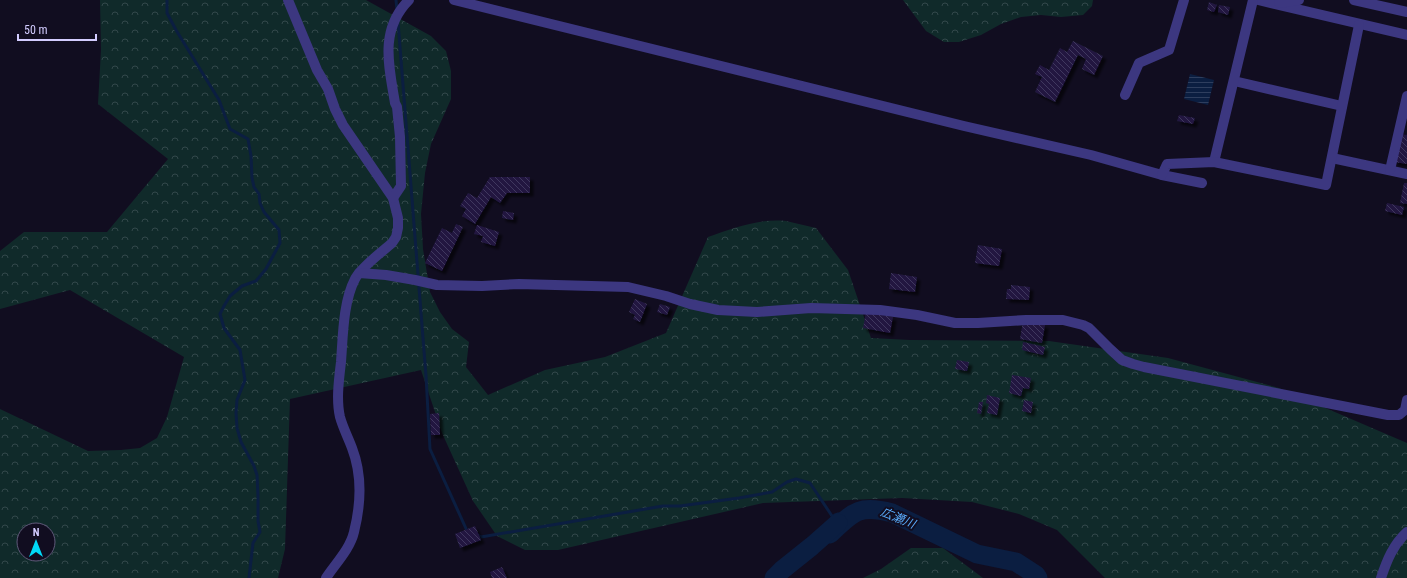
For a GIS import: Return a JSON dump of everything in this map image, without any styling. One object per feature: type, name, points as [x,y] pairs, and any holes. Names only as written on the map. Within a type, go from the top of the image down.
[{"type":"street","points":[[288,0],[312,58],[328,89],[335,109],[393,198],[398,218],[396,237],[392,243],[359,273],[351,289],[348,302],[344,324],[339,391],[340,415],[358,468],[360,484],[358,512],[350,544],[326,578]]},
{"type":"street","points":[[393,198],[401,186],[400,137],[397,107],[395,104],[389,70],[389,33],[395,17],[408,0]]},
{"type":"street","points":[[454,0],[964,126],[1091,155],[1162,175],[1202,183]]},
{"type":"street","points":[[1125,95],[1139,63],[1169,50],[1184,0]]},
{"type":"street","points":[[1214,162],[1253,0]]},
{"type":"street","points":[[1258,0],[1359,25],[1407,35]]},
{"type":"street","points":[[1273,4],[1299,0]]},
{"type":"street","points":[[1354,0],[1407,12]]},
{"type":"street","points":[[1162,175],[1167,164],[1214,162],[1326,185],[1359,25]]},
{"type":"street","points":[[1234,81],[1342,106]]},
{"type":"street","points":[[1390,170],[1407,96]]},
{"type":"street","points":[[1332,158],[1407,174]]},
{"type":"street","points":[[359,273],[386,274],[437,285],[482,286],[519,284],[628,287],[718,310],[758,312],[811,308],[880,310],[917,315],[955,323],[1063,320],[1089,328],[1122,360],[1144,367],[1388,416],[1399,416],[1405,410],[1407,400]]},
{"type":"street","points":[[1381,578],[1386,560],[1391,551],[1407,532]]},
{"type":"green space","points":[[100,0],[366,0],[431,36],[446,51],[451,71],[451,99],[431,144],[425,173],[421,214],[423,249],[430,292],[440,312],[452,329],[469,342],[466,367],[488,395],[545,370],[605,357],[666,333],[708,237],[756,223],[776,220],[786,221],[816,228],[848,270],[871,338],[910,340],[1049,341],[1168,358],[1279,388],[1407,443],[1407,578],[1105,578],[1057,530],[1019,514],[972,502],[902,498],[763,503],[558,550],[525,550],[497,536],[473,501],[442,433],[421,370],[290,399],[285,549],[278,578],[0,578],[0,409],[88,451],[140,448],[157,438],[167,417],[184,357],[70,290],[0,309],[0,251],[24,232],[107,232],[168,159],[98,104],[101,50]]},
{"type":"green space","points":[[903,0],[1093,0],[1092,6],[1083,15],[1061,17],[1041,15],[1021,17],[1001,24],[981,35],[959,42],[944,42],[926,31]]},
{"type":"green space","points":[[911,548],[943,548],[983,578],[863,578],[881,569]]},
{"type":"water","points":[[1190,74],[1214,80],[1208,105],[1184,99]]},
{"type":"building","points":[[1209,2],[1217,5],[1214,12],[1207,10]]},
{"type":"building","points":[[1219,5],[1230,7],[1228,15],[1218,12]]},
{"type":"building","points":[[1073,41],[1103,56],[1094,75],[1082,69],[1086,59],[1078,55],[1055,102],[1035,92],[1042,77],[1035,74],[1040,65],[1049,70],[1060,48],[1067,52]]},
{"type":"building","points":[[1179,115],[1195,118],[1193,124],[1177,121]]},
{"type":"building","points":[[1400,134],[1407,135],[1407,164],[1394,162]]},
{"type":"building","points":[[490,177],[530,177],[530,193],[507,193],[500,203],[491,197],[475,224],[462,216],[466,209],[460,206],[468,193],[477,198]]},
{"type":"building","points":[[1404,183],[1407,183],[1407,204],[1400,203]]},
{"type":"building","points":[[1387,203],[1404,207],[1402,215],[1385,211]]},
{"type":"building","points":[[503,211],[514,213],[513,220],[502,218]]},
{"type":"building","points":[[456,224],[463,227],[442,271],[425,263],[442,228],[452,233]]},
{"type":"building","points":[[477,225],[499,232],[495,246],[481,242],[483,236],[474,234]]},
{"type":"building","points":[[978,245],[1002,249],[999,266],[975,263]]},
{"type":"building","points":[[891,273],[917,277],[915,292],[889,289]]},
{"type":"building","points":[[1011,285],[1030,287],[1029,300],[1006,299],[1007,289],[1011,289]]},
{"type":"building","points":[[635,299],[647,304],[640,322],[633,319],[635,315],[629,312]]},
{"type":"building","points":[[660,304],[670,307],[667,315],[657,312]]},
{"type":"building","points":[[866,312],[893,317],[890,333],[863,328]]},
{"type":"building","points":[[1023,321],[1045,325],[1042,343],[1020,339]]},
{"type":"building","points":[[1023,342],[1045,347],[1043,355],[1022,350]]},
{"type":"building","points":[[957,360],[969,362],[967,371],[955,369]]},
{"type":"building","points":[[1012,375],[1031,378],[1029,389],[1023,388],[1021,396],[1009,393]]},
{"type":"building","points":[[987,395],[1000,398],[997,415],[987,413],[989,404],[986,403]]},
{"type":"building","points":[[1024,400],[1033,402],[1031,413],[1022,411]]},
{"type":"building","points":[[979,402],[983,402],[981,414],[977,413]]},
{"type":"building","points":[[439,413],[440,435],[431,435],[430,414]]},
{"type":"building","points":[[475,526],[481,540],[460,548],[455,534]]},
{"type":"building","points":[[502,567],[507,578],[492,578],[490,572]]},
{"type":"waterway","points":[[167,0],[167,13],[219,100],[230,129],[248,139],[254,187],[259,194],[260,203],[264,212],[279,230],[280,243],[266,269],[256,281],[242,286],[230,296],[220,314],[224,328],[240,350],[245,380],[237,400],[237,428],[241,442],[254,466],[257,475],[258,521],[260,532],[253,543],[249,578]]},
{"type":"waterway","points":[[396,0],[397,10]]},
{"type":"waterway","points":[[398,22],[426,376],[430,449],[468,533]]},
{"type":"waterway","points":[[476,536],[478,535],[481,537],[663,506],[680,506],[739,498],[772,492],[787,482],[796,479],[810,483],[832,516],[839,522]]},
{"type":"waterway","name":"広瀬川","points":[[839,522],[830,534],[851,515],[857,512],[872,509],[892,513],[977,554],[1016,562],[1036,575],[1038,578]]},
{"type":"waterway","name":"広瀬川","points":[[774,578],[838,523]]}]
